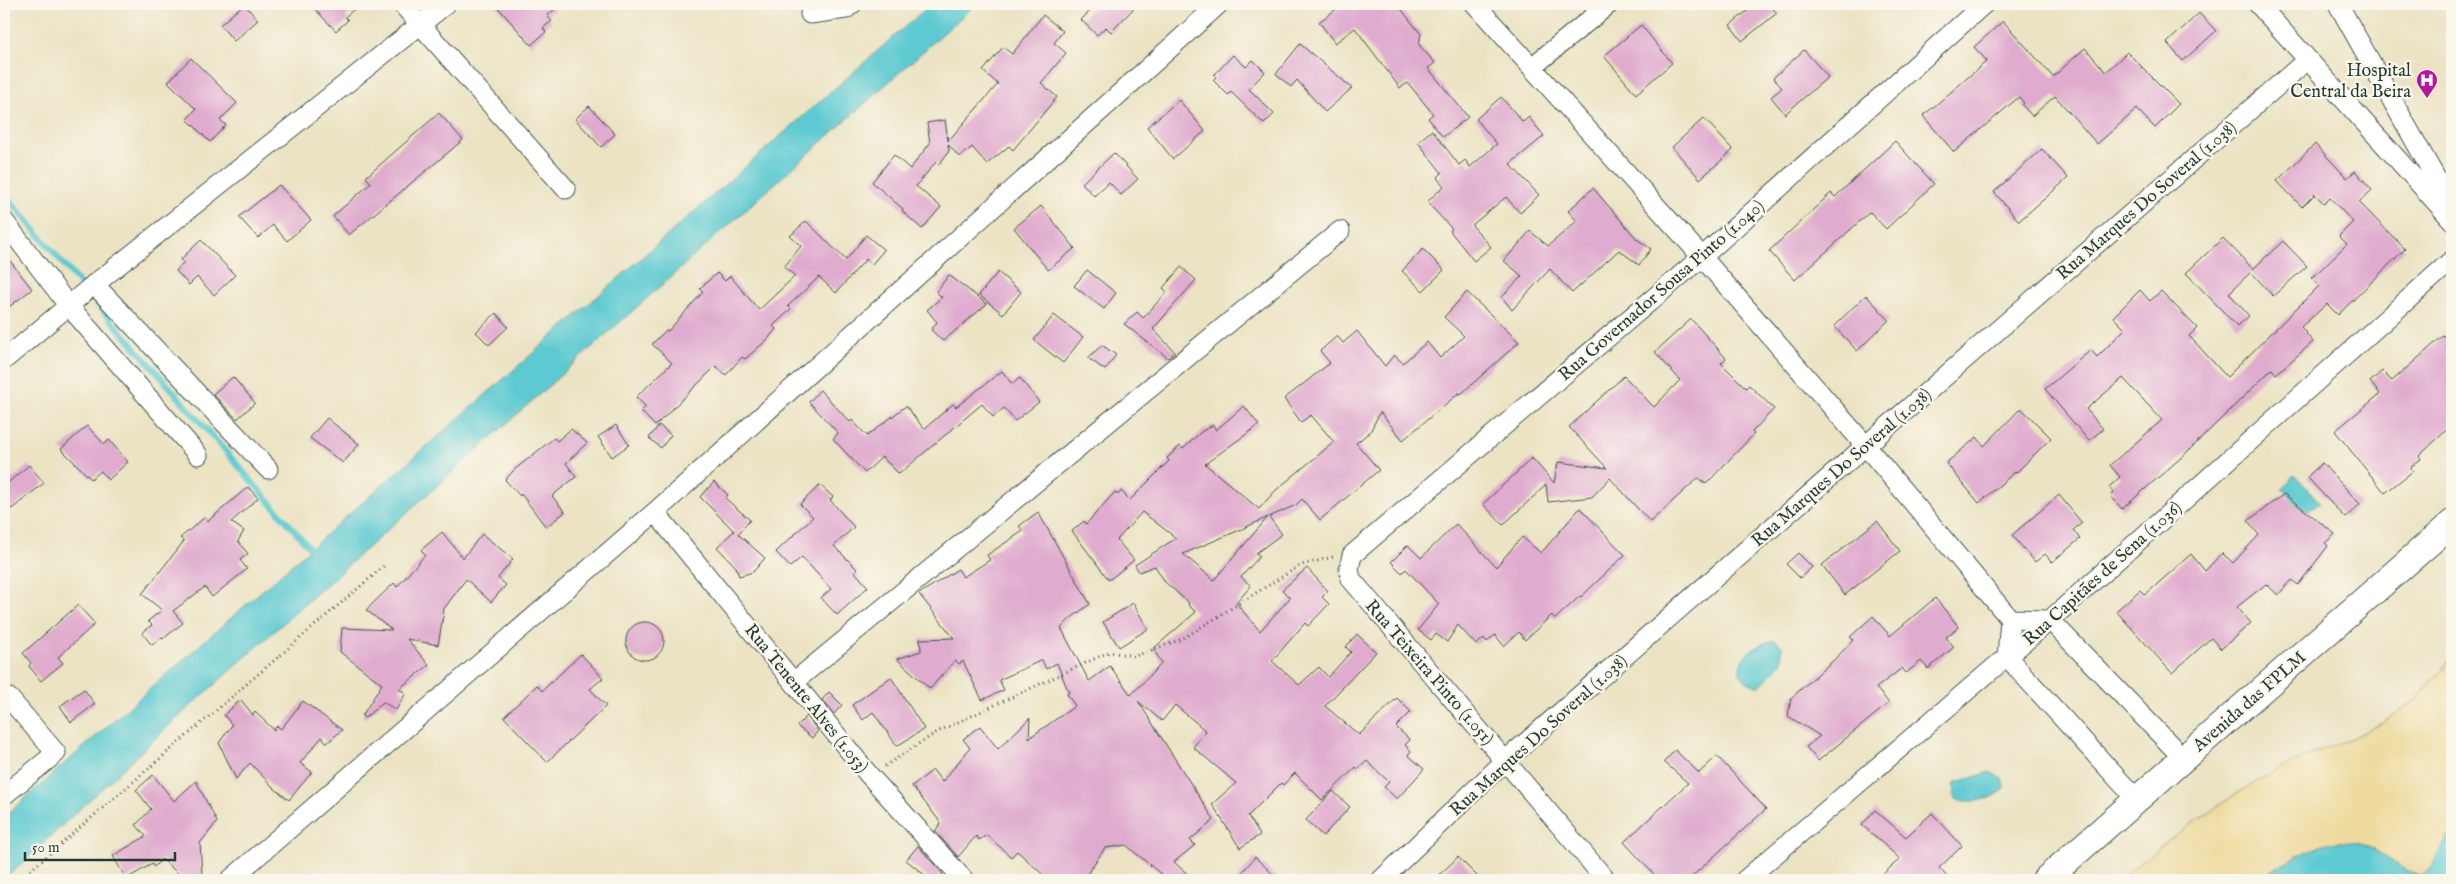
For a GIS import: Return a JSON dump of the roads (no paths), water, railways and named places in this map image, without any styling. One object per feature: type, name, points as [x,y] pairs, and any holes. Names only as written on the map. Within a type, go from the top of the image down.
[{"type":"street","points":[[402,4],[566,189]]},
{"type":"street","points":[[4,360],[94,284],[446,4]]},
{"type":"street","points":[[810,14],[846,9],[852,4]]},
{"type":"street","points":[[230,880],[655,512],[1219,4]]},
{"type":"street","points":[[1475,4],[1702,257],[1865,445],[2010,619],[2007,657],[2137,800]]},
{"type":"street","points":[[1532,67],[1609,4]]},
{"type":"street","name":"Rua Governador Sousa Pinto (1.040)","points":[[1350,580],[1349,569],[1352,555],[1702,257],[1984,4]]},
{"type":"street","points":[[2258,4],[2452,220]]},
{"type":"street","points":[[2338,4],[2452,207]]},
{"type":"street","name":"Rua Marques Do Soveral (1.038)","points":[[1381,880],[1506,760],[2307,60]]},
{"type":"street","points":[[4,221],[68,305],[198,455]]},
{"type":"street","points":[[795,682],[1340,231]]},
{"type":"street","name":"Rua Capitães de Sena (1.036)","points":[[1745,880],[2050,620],[2452,260]]},
{"type":"street","points":[[94,284],[268,469]]},
{"type":"street","name":"Rua Tenente Alves (1.053)","points":[[655,512],[869,775],[964,880]]},
{"type":"street","name":"Avenida das FPLM","points":[[2045,880],[2452,522]]},
{"type":"street","name":"Rua Teixeira Pinto (1.051)","points":[[1350,580],[1506,760],[1606,880]]},
{"type":"street","points":[[2010,619],[2050,620],[2184,759]]},
{"type":"street","points":[[4,795],[56,753],[9,698]]},
{"type":"water","points":[[931,4],[976,4],[175,720],[4,880],[4,817]]},
{"type":"water","points":[[2295,475],[2320,503],[2307,512],[2282,489]]},
{"type":"water","points":[[1770,641],[1776,641],[1782,646],[1782,662],[1759,687],[1747,682],[1740,674],[1740,667],[1748,653]]},
{"type":"water","points":[[1990,772],[2002,778],[2005,789],[2000,793],[1975,801],[1955,799],[1954,783]]},
{"type":"water","points":[[2452,831],[2452,880],[2256,880],[2309,851],[2323,845],[2338,842],[2352,842],[2366,846],[2406,870],[2421,875],[2430,868]]},
{"type":"waterway","points":[[4,193],[86,291],[315,554]]},
{"type":"place","name":"Hospital Central da Beira","points":[[2427,99]]}]
